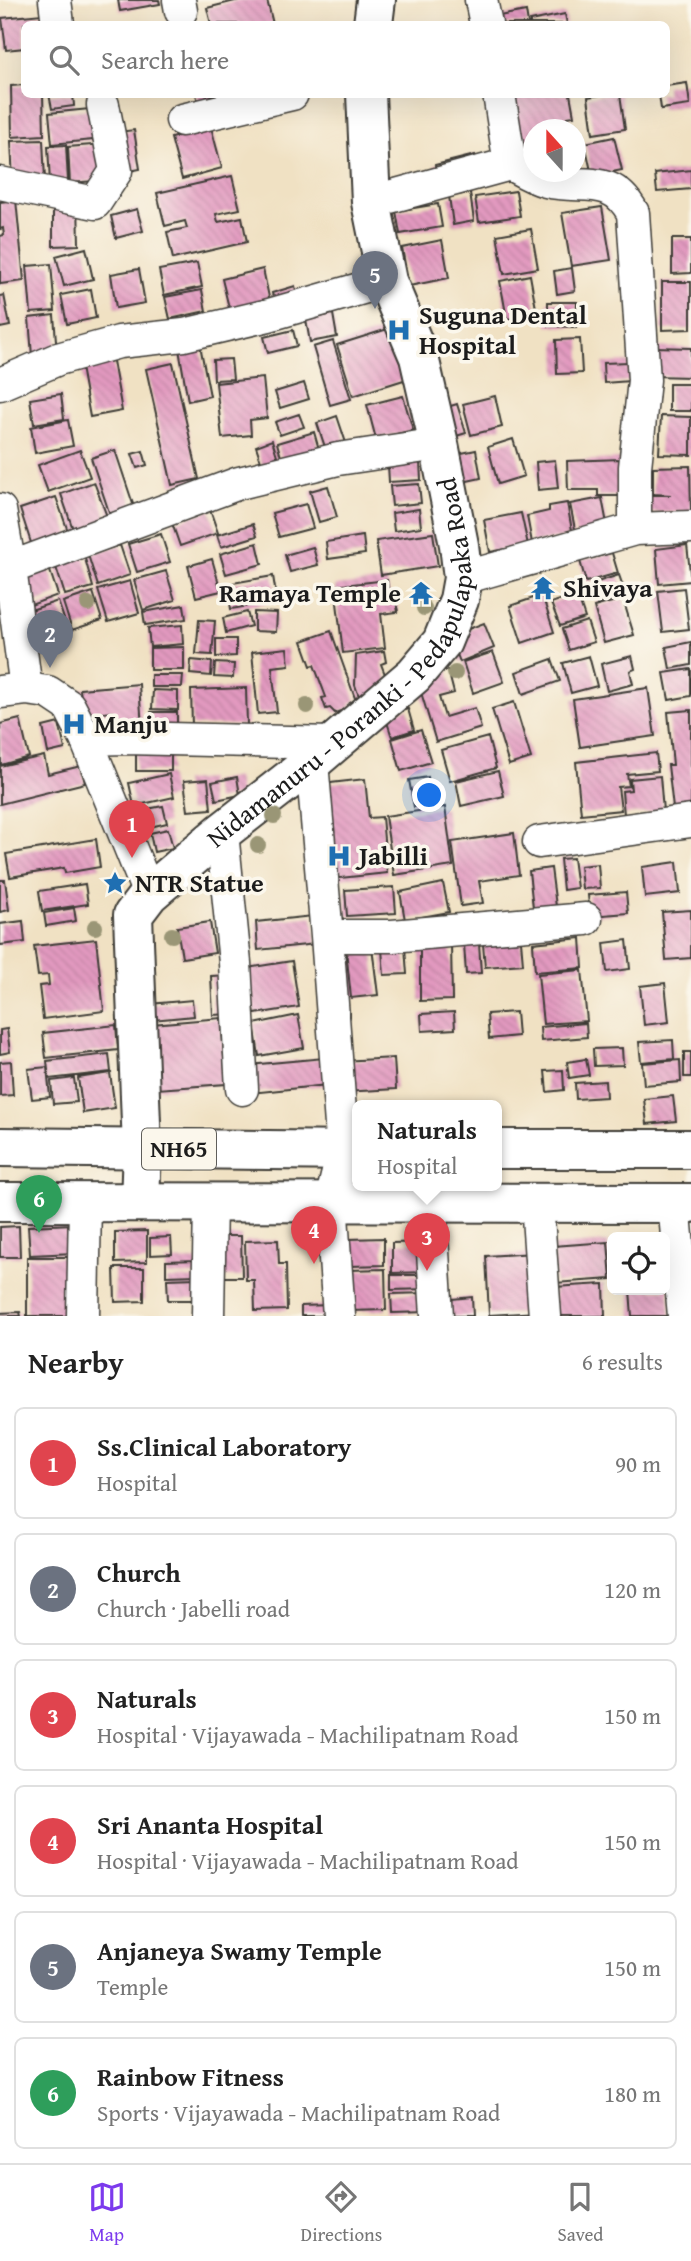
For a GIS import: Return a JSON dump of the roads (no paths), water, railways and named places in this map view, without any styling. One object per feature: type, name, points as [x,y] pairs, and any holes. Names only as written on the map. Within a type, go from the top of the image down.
[{"type":"main road","points":[[373,21],[376,0]]},
{"type":"main road","name":"Nidamanuru - Poranki - Pedapulapaka Road","points":[[140,1202],[142,1149],[133,915],[149,894],[414,675],[442,642],[459,600],[463,578],[459,545],[439,444],[419,357],[387,281],[371,202],[366,98]]},
{"type":"main road","name":"NH65","points":[[0,1147],[237,1148],[350,1152]]},
{"type":"main road","points":[[502,1149],[691,1149]]},
{"type":"main road","name":"NH65","points":[[0,1202],[683,1203]]},
{"type":"street","points":[[55,0],[58,21]]},
{"type":"street","points":[[481,0],[485,21]]},
{"type":"street","points":[[182,120],[275,98]]},
{"type":"street","points":[[500,98],[510,164]]},
{"type":"street","points":[[0,183],[95,203],[116,171],[103,105]]},
{"type":"street","points":[[371,202],[510,164],[545,181],[607,187],[621,194],[634,213],[644,380],[635,467],[635,529]]},
{"type":"street","points":[[0,384],[58,359],[119,342],[184,335],[269,315],[387,281]]},
{"type":"street","points":[[10,568],[239,483],[338,458],[439,444]]},
{"type":"street","points":[[0,510],[10,568],[13,690],[48,692],[69,706],[86,739],[149,894]]},
{"type":"street","points":[[463,578],[635,529],[691,527]]},
{"type":"street","points":[[86,739],[323,752],[327,936],[350,1152],[331,1201],[339,1316]]},
{"type":"street","points":[[539,842],[691,821]]},
{"type":"street","points":[[222,832],[235,963],[242,1089]]},
{"type":"street","points":[[327,936],[392,936],[586,919]]},
{"type":"street","points":[[83,1316],[85,1202]]},
{"type":"street","points":[[208,1316],[210,1202]]},
{"type":"street","points":[[430,1203],[437,1316]]},
{"type":"street","points":[[537,1203],[545,1316]]},
{"type":"street","points":[[683,1203],[684,1316]]},
{"type":"place","name":"Anjaneya Swamy Temple","points":[[375,309]]},
{"type":"place","name":"Suguna Dental Hospital","points":[[399,330]]},
{"type":"place","name":"Shivaya","points":[[543,588]]},
{"type":"place","name":"Ramaya Temple","points":[[421,593]]},
{"type":"place","name":"Church","points":[[50,668]]},
{"type":"place","name":"Manju","points":[[74,724]]},
{"type":"place","name":"Jabilli","points":[[339,856]]},
{"type":"place","name":"Ss.Clinical Laboratory","points":[[132,858]]},
{"type":"place","name":"NTR Statue","points":[[115,883]]},
{"type":"place","name":"Rainbow Fitness","points":[[39,1233]]},
{"type":"place","name":"Sri Ananta Hospital","points":[[314,1264]]},
{"type":"place","name":"Naturals","points":[[427,1271]]}]
